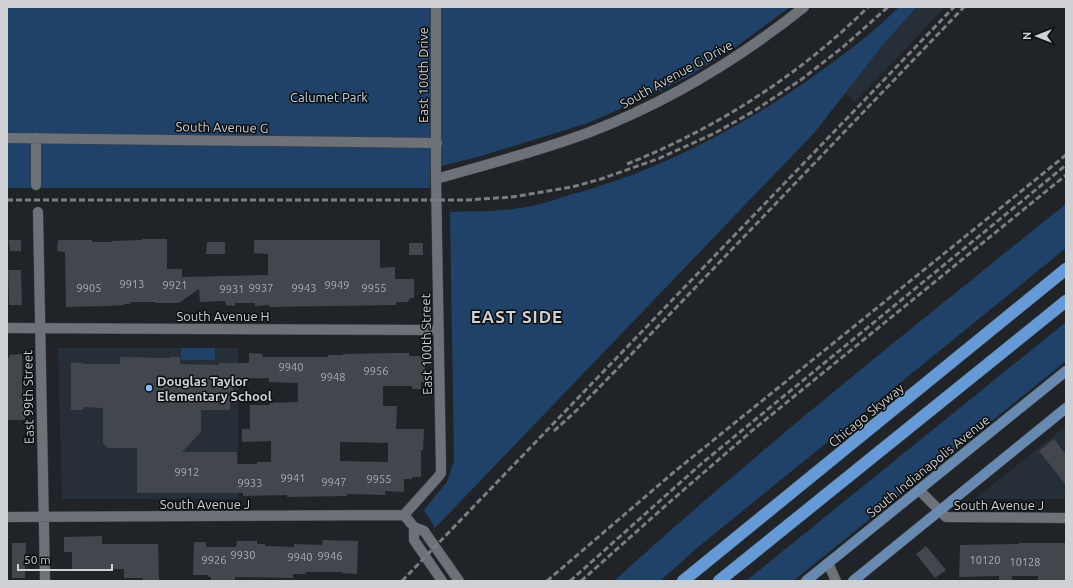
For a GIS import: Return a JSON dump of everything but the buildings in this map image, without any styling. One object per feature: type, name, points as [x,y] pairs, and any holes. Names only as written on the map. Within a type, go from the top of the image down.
[{"type":"highway","name":"Chicago Skyway","points":[[682,581],[1066,269]]},
{"type":"highway","points":[[719,581],[1066,301]]},
{"type":"main road","name":"South Indianapolis Avenue","points":[[806,581],[1066,371]]},
{"type":"main road","points":[[853,581],[1066,408]]},
{"type":"street","name":"East 100th Drive","points":[[436,7],[437,143]]},
{"type":"street","name":"South Avenue G Drive","points":[[436,179],[573,138],[654,104],[727,63],[779,27],[804,7]]},
{"type":"street","name":"South Avenue G","points":[[7,138],[437,143]]},
{"type":"street","points":[[36,138],[36,185]]},
{"type":"street","name":"East 100th Street","points":[[404,516],[441,473],[436,179],[437,143]]},
{"type":"street","name":"East 99th Street","points":[[38,212],[45,581]]},
{"type":"street","name":"South Avenue H","points":[[7,328],[439,330]]},
{"type":"street","name":"South Avenue J","points":[[919,490],[946,517],[1066,518]]},
{"type":"street","points":[[404,516],[414,528],[424,531],[459,581]]},
{"type":"street","name":"South Avenue J","points":[[7,517],[404,516]]},
{"type":"street","points":[[414,528],[414,540],[442,581]]},
{"type":"street","points":[[828,563],[836,581]]},
{"type":"shaded area","points":[[917,7],[945,7],[855,102],[845,93],[886,41]]},
{"type":"shaded area","name":"Douglas Taylor Elementary School","points":[[58,348],[238,348],[238,499],[62,499]]},
{"type":"shaded area","points":[[1066,426],[1066,499],[975,499]]},
{"type":"green space","name":"Calumet Park","points":[[7,7],[790,7],[737,46],[689,76],[647,97],[588,123],[481,156],[430,169],[430,188],[7,188]]},
{"type":"green space","points":[[899,7],[917,7],[886,41],[814,133],[435,528],[424,510],[447,482],[454,461],[450,212],[503,210],[537,205],[599,187],[630,176],[692,149],[779,100],[807,81],[854,46]]},
{"type":"green space","points":[[1066,204],[1066,248],[697,548],[660,581],[614,581],[780,436]]},
{"type":"green space","points":[[1066,322],[1066,361],[793,581],[746,581]]},
{"type":"green space","points":[[181,348],[215,348],[215,360],[181,360]]},
{"type":"railway","points":[[627,164],[693,134],[756,98],[814,55],[842,32],[868,7]]},
{"type":"railway","points":[[7,200],[467,200],[512,197],[572,187],[601,179],[660,158],[715,133],[754,111],[802,79],[843,47],[888,7]]},
{"type":"railway","points":[[402,581],[954,7]]},
{"type":"railway","points":[[554,431],[623,363],[964,7]]},
{"type":"railway","points":[[547,581],[674,472],[1066,155]]},
{"type":"railway","points":[[570,581],[701,464],[1066,165]]},
{"type":"railway","points":[[581,581],[754,429],[1066,175]]},
{"type":"place","name":"Douglas Taylor Elementary School","points":[[149,388]]},
{"type":"district","name":"EAST SIDE","points":[[517,316]]}]
